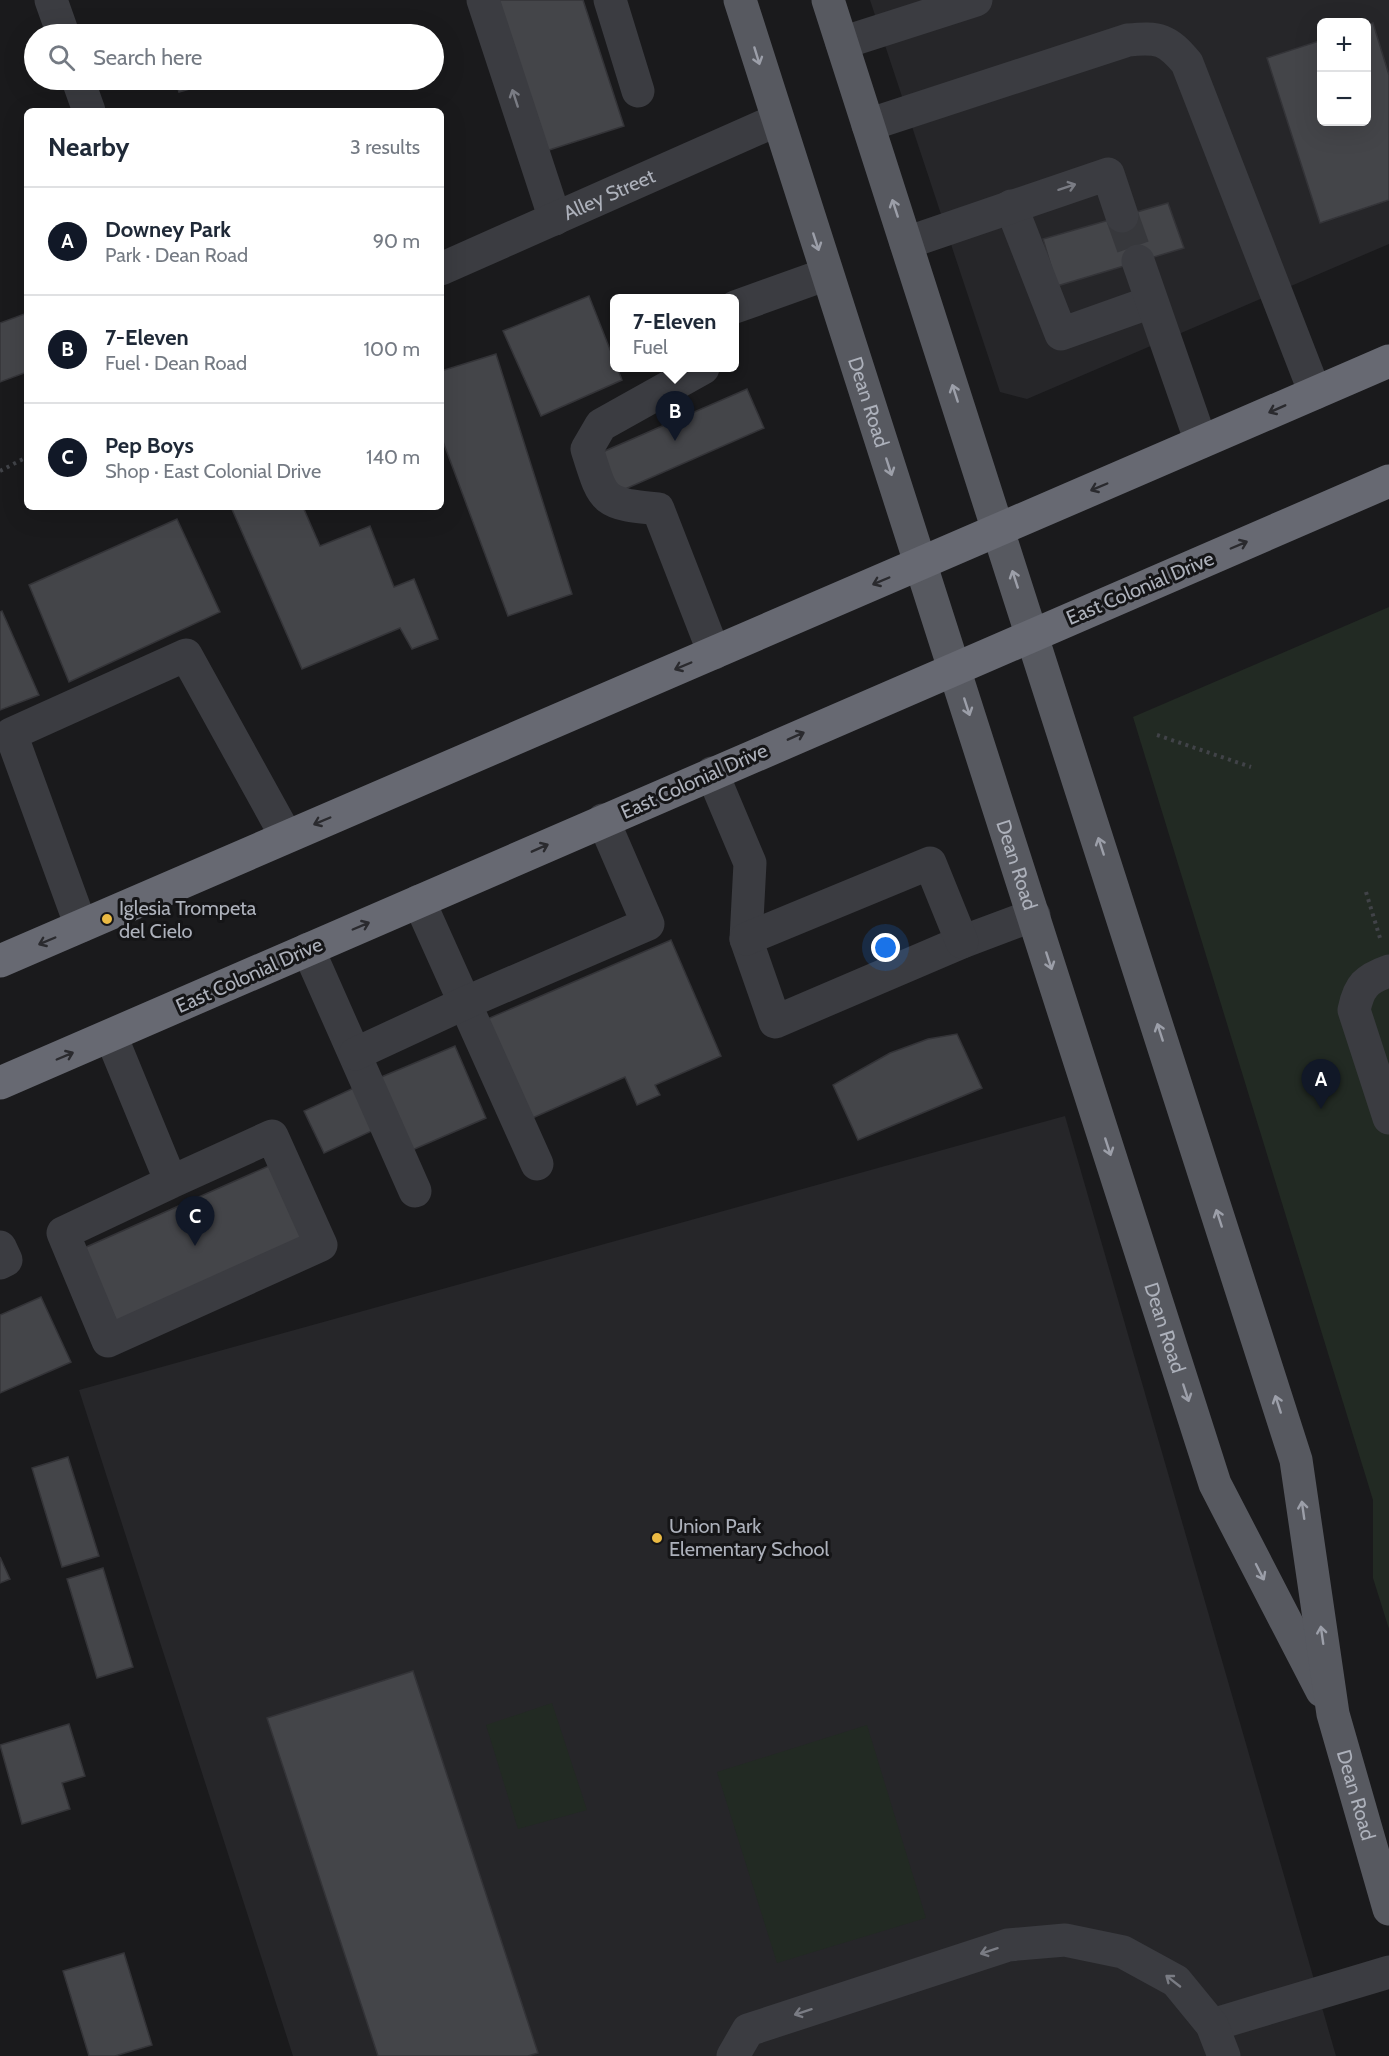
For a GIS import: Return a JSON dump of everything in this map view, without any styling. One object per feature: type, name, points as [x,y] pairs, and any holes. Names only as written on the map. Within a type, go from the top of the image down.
[{"type":"highway","points":[[0,961],[1389,361]]},
{"type":"highway","name":"East Colonial Drive","points":[[0,1083],[1389,481]]},
{"type":"main road","name":"Dean Road","points":[[740,0],[1215,1484],[1334,1713]]},
{"type":"main road","name":"Dean Road","points":[[828,0],[1296,1460],[1334,1713],[1389,1909]]},
{"type":"street","points":[[51,0],[59,24]]},
{"type":"street","points":[[483,0],[555,219]]},
{"type":"street","points":[[610,0],[638,91]]},
{"type":"street","points":[[842,43],[976,0]]},
{"type":"street","points":[[868,125],[1128,40],[1155,38],[1174,47],[1187,63],[1315,393]]},
{"type":"street","points":[[82,90],[88,108]]},
{"type":"street","name":"Alley Street","points":[[444,268],[777,120]]},
{"type":"street","points":[[906,243],[1108,174],[1122,216]]},
{"type":"street","points":[[1011,206],[1061,334],[1151,302]]},
{"type":"street","points":[[1138,261],[1201,442]]},
{"type":"street","points":[[739,306],[827,274]]},
{"type":"street","points":[[696,372],[601,425],[587,449],[601,491],[616,504],[658,509],[714,653]]},
{"type":"street","points":[[81,926],[11,734],[186,655],[286,836]]},
{"type":"street","points":[[712,773],[750,863],[746,939],[775,1022],[962,942],[1034,915]]},
{"type":"street","points":[[354,1054],[648,924],[603,820]]},
{"type":"street","points":[[746,939],[930,863],[962,942]]},
{"type":"street","points":[[419,901],[537,1164]]},
{"type":"street","points":[[308,949],[415,1191]]},
{"type":"street","points":[[1389,971],[1370,978],[1357,996],[1354,1010],[1389,1118]]},
{"type":"street","points":[[111,1036],[171,1182]]},
{"type":"street","points":[[272,1137],[321,1245],[108,1341],[63,1233],[171,1182],[272,1137]]},
{"type":"street","points":[[0,1247],[6,1260],[0,1263]]},
{"type":"street","points":[[733,2056],[748,2030],[1008,1945],[1054,1941],[1123,1952],[1176,1981],[1212,2025],[1224,2056]]},
{"type":"street","points":[[1212,2025],[1389,1972]]},
{"type":"path","points":[[0,471],[24,459]]},
{"type":"path","points":[[1157,735],[1251,767]]},
{"type":"path","points":[[1366,892],[1389,971]]},
{"type":"shaded area","points":[[870,0],[1389,0],[1389,244],[1027,399],[1000,392]]},
{"type":"shaded area","points":[[1389,607],[1389,1629],[1373,1578],[1373,1500],[1133,717]]},
{"type":"shaded area","name":"Union Park Elementary School","points":[[1065,1116],[1336,2056],[293,2056],[79,1390]]},
{"type":"shaded area","points":[[552,1703],[587,1810],[518,1829],[486,1725]]},
{"type":"shaded area","points":[[867,1725],[926,1918],[777,1963],[717,1772]]},
{"type":"building","points":[[499,0],[583,0],[624,126],[546,151]]},
{"type":"building","points":[[1373,23],[1389,75],[1389,200],[1320,223],[1267,58],[1317,42],[1317,126],[1371,126],[1371,24]]},
{"type":"building","points":[[1168,203],[1184,248],[1057,286],[1043,239]]},
{"type":"building","points":[[589,296],[610,349],[610,372],[619,372],[622,380],[541,416],[503,331]]},
{"type":"building","points":[[24,314],[24,373],[0,382],[0,323]]},
{"type":"building","points":[[496,354],[572,594],[508,616],[444,444],[444,370]]},
{"type":"building","points":[[747,389],[764,428],[616,493],[598,454]]},
{"type":"building","points":[[232,510],[304,510],[320,546],[370,526],[394,587],[414,579],[438,639],[412,649],[400,628],[302,669]]},
{"type":"building","points":[[177,519],[220,612],[69,682],[29,585]]},
{"type":"building","points":[[2,611],[39,695],[0,710],[0,612]]},
{"type":"building","points":[[671,940],[721,1056],[655,1085],[660,1095],[637,1105],[625,1077],[528,1120],[485,1020]]},
{"type":"building","points":[[957,1034],[982,1088],[858,1140],[833,1085],[890,1053],[928,1039]]},
{"type":"building","points":[[455,1046],[486,1118],[410,1151],[379,1078]]},
{"type":"building","points":[[356,1087],[376,1129],[324,1153],[304,1111]]},
{"type":"building","points":[[271,1165],[306,1243],[119,1327],[84,1248]]},
{"type":"building","points":[[41,1297],[71,1362],[0,1393],[0,1315]]},
{"type":"building","points":[[68,1457],[99,1556],[62,1567],[32,1468]]},
{"type":"building","points":[[0,1557],[10,1579],[0,1583]]},
{"type":"building","points":[[103,1568],[133,1667],[97,1678],[67,1579]]},
{"type":"building","points":[[413,1671],[538,2053],[528,2056],[378,2056],[267,1718]]},
{"type":"building","points":[[69,1724],[85,1776],[62,1783],[70,1809],[22,1824],[0,1745]]},
{"type":"building","points":[[124,1953],[152,2045],[115,2056],[89,2056],[63,1971]]},
{"type":"tunnel","points":[[1122,216],[1138,261]]},
{"type":"place","name":"7-Eleven","points":[[675,441]]},
{"type":"place","name":"Iglesia Trompeta del Cielo","points":[[107,919]]},
{"type":"place","name":"Downey Park","points":[[1321,1109]]},
{"type":"place","name":"Pep Boys","points":[[195,1246]]},
{"type":"place","name":"Union Park Elementary School","points":[[657,1538]]}]
